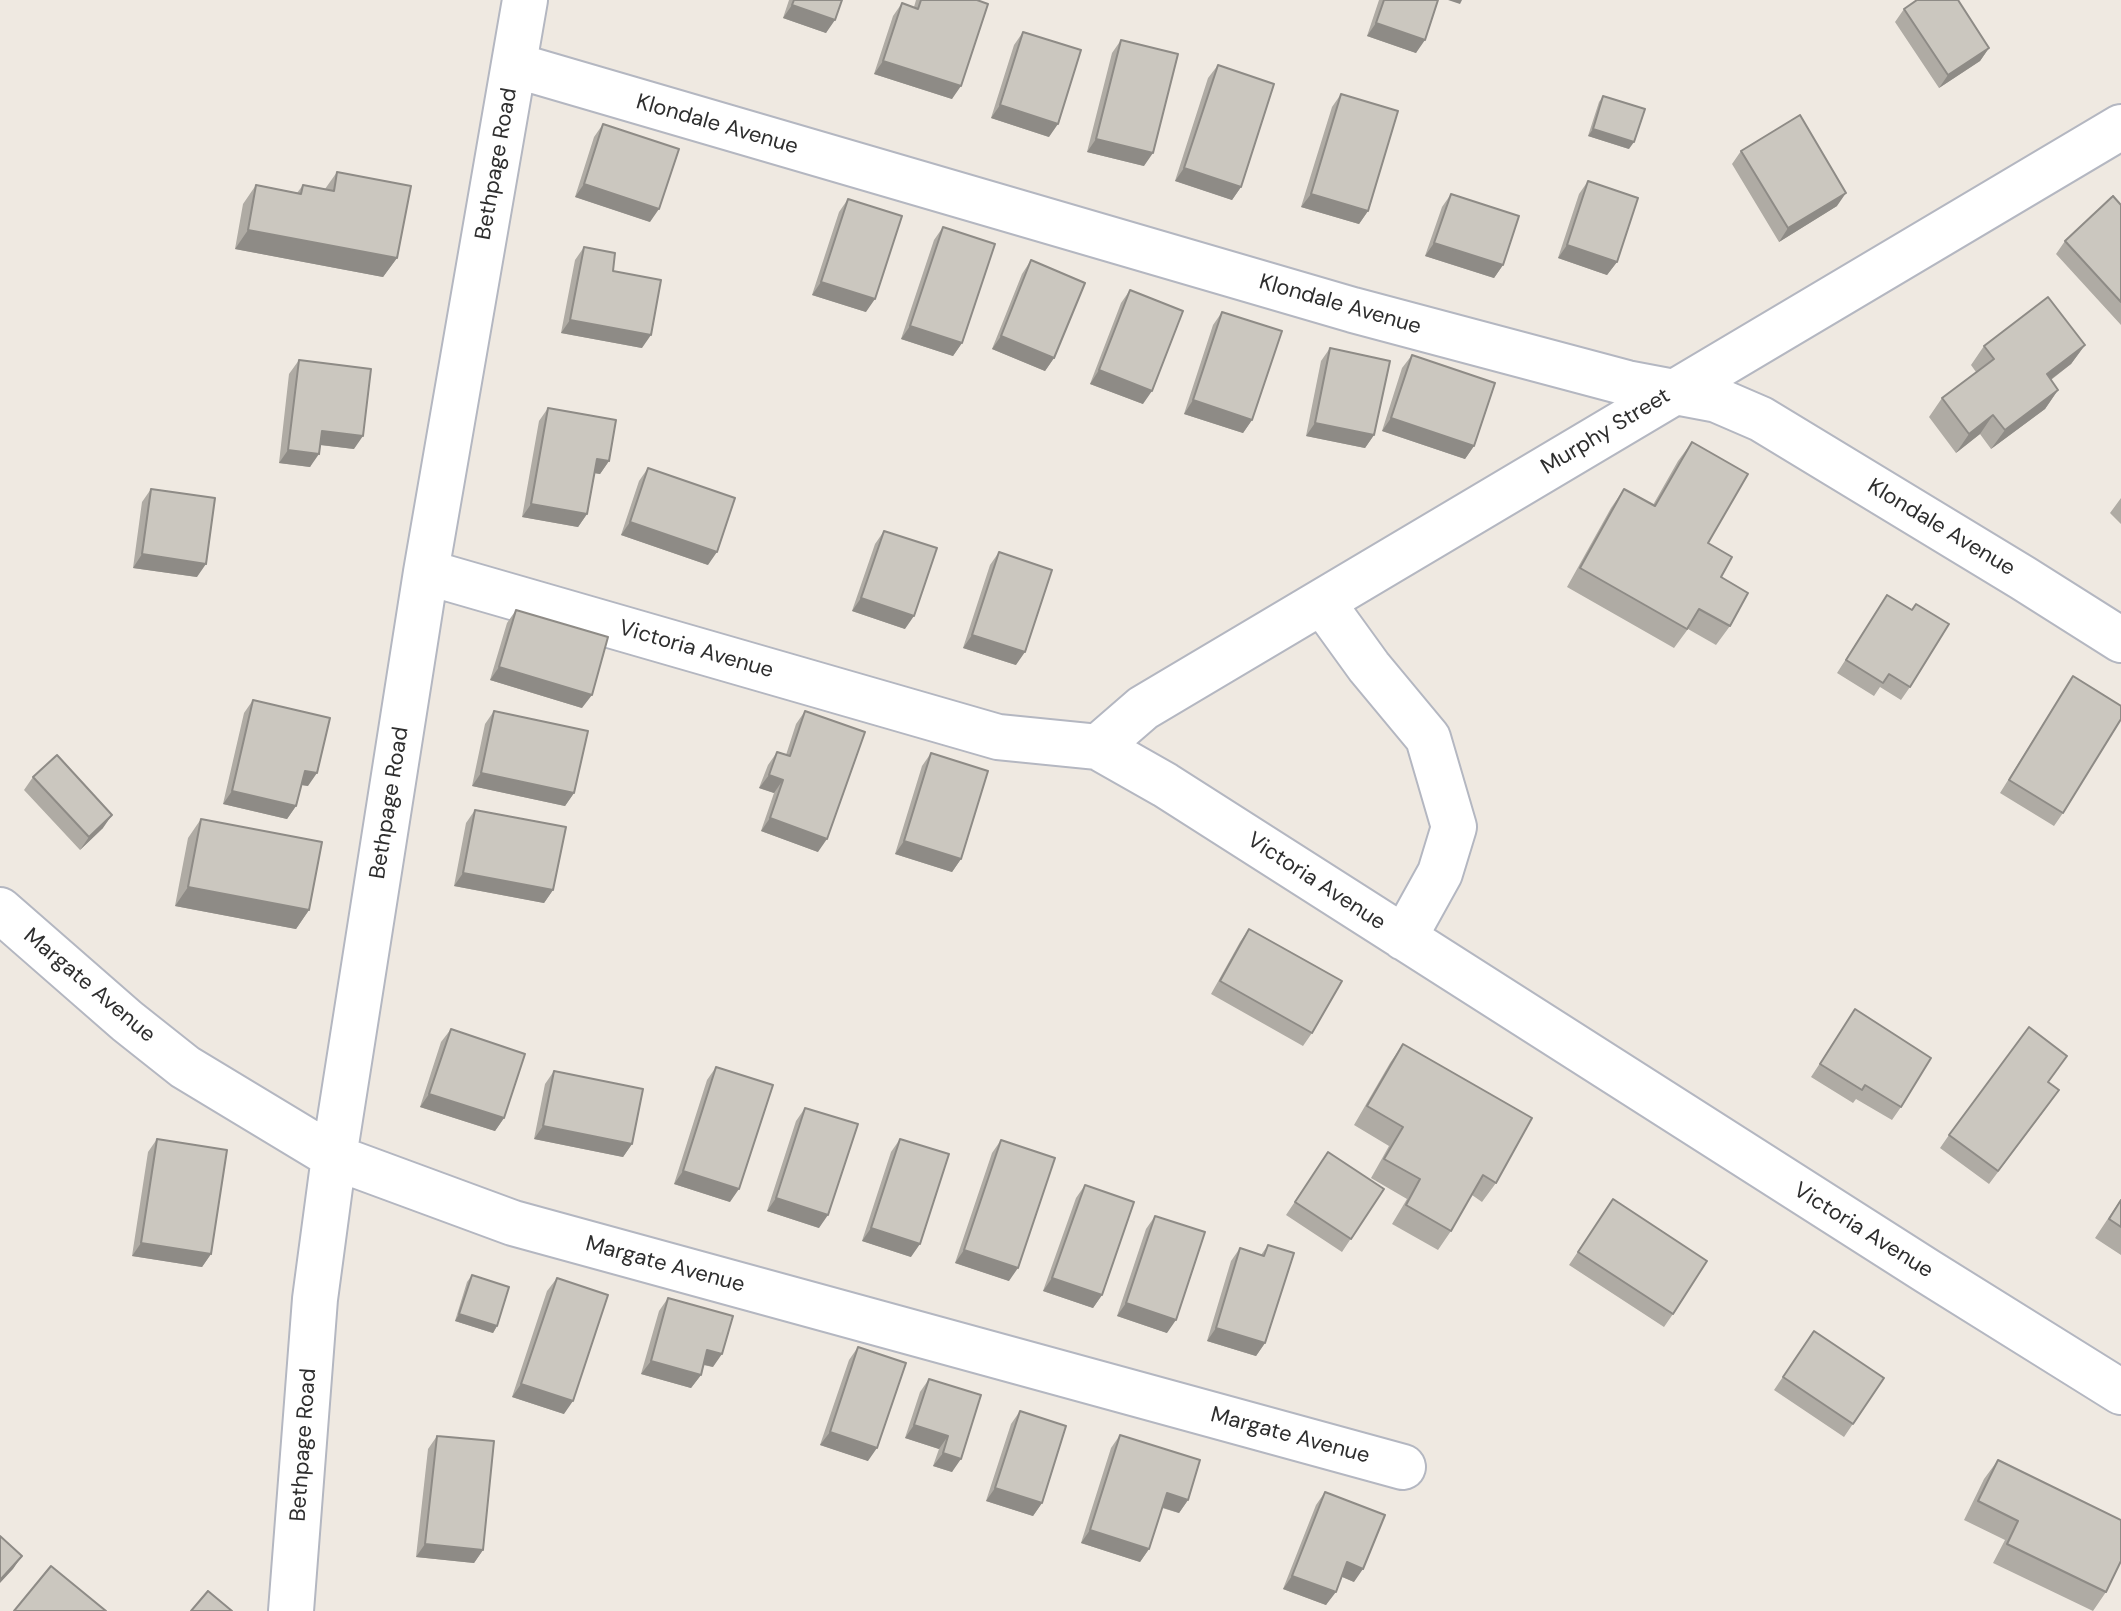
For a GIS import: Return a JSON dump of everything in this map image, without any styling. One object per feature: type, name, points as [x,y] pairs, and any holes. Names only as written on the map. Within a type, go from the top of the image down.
[{"type":"street","name":"Bethpage Road","points":[[291,1611],[315,1299],[334,1157],[426,572],[525,0]]},
{"type":"street","name":"Klondale Avenue","points":[[514,65],[1353,310],[1627,383],[1717,400],[1761,419],[2121,640]]},
{"type":"street","name":"Murphy Street","points":[[1098,747],[1143,708],[2121,127]]},
{"type":"street","name":"Victoria Avenue","points":[[426,572],[998,737],[1098,747],[1165,785],[1913,1263],[2121,1392]]},
{"type":"street","points":[[1322,602],[1369,667],[1428,738],[1454,827],[1440,873],[1404,938]]},
{"type":"street","name":"Margate Avenue","points":[[0,910],[127,1021],[185,1067],[334,1157],[513,1223],[1403,1467]]},
{"type":"building","points":[[794,0],[842,0],[835,20],[792,5]]},
{"type":"building","points":[[921,0],[977,0],[988,4],[961,86],[883,61],[902,3],[918,9]]},
{"type":"building","points":[[1384,0],[1438,0],[1425,40],[1376,23]]},
{"type":"building","points":[[1917,0],[1958,0],[1989,48],[1948,75],[1904,9]]},
{"type":"building","points":[[1023,32],[1081,50],[1058,124],[1000,105]]},
{"type":"building","points":[[1121,40],[1178,54],[1153,153],[1096,139]]},
{"type":"building","points":[[1218,65],[1274,84],[1241,187],[1184,168]]},
{"type":"building","points":[[1341,94],[1398,111],[1368,211],[1311,194]]},
{"type":"building","points":[[1603,96],[1645,109],[1634,142],[1593,129]]},
{"type":"building","points":[[1800,115],[1846,193],[1788,228],[1741,151]]},
{"type":"building","points":[[603,124],[679,149],[659,209],[584,184]]},
{"type":"building","points":[[337,172],[411,186],[397,258],[248,230],[256,185],[301,194],[303,185],[334,191]]},
{"type":"building","points":[[1588,181],[1638,198],[1617,262],[1567,245]]},
{"type":"building","points":[[1451,194],[1519,216],[1503,265],[1434,243]]},
{"type":"building","points":[[2113,196],[2121,205],[2121,302],[2065,241]]},
{"type":"building","points":[[848,199],[902,216],[875,299],[821,282]]},
{"type":"building","points":[[943,227],[995,244],[962,343],[910,326]]},
{"type":"building","points":[[584,247],[615,253],[613,271],[661,280],[651,335],[570,320]]},
{"type":"building","points":[[1031,260],[1085,283],[1054,358],[1001,336]]},
{"type":"building","points":[[1130,290],[1183,311],[1152,391],[1099,370]]},
{"type":"building","points":[[2048,297],[2085,345],[2047,374],[2058,390],[2005,430],[1993,415],[1969,434],[1942,398],[1994,359],[1984,346]]},
{"type":"building","points":[[1222,312],[1282,331],[1252,420],[1193,400]]},
{"type":"building","points":[[1330,348],[1390,361],[1374,435],[1315,423]]},
{"type":"building","points":[[1412,355],[1495,383],[1474,446],[1391,418]]},
{"type":"building","points":[[299,360],[371,369],[363,436],[322,431],[319,454],[288,450]]},
{"type":"building","points":[[548,408],[616,420],[609,461],[597,459],[587,514],[531,504]]},
{"type":"building","points":[[1692,442],[1748,474],[1708,543],[1732,557],[1721,577],[1748,593],[1730,626],[1699,609],[1687,629],[1580,568],[1624,489],[1655,506]]},
{"type":"building","points":[[648,468],[735,498],[717,552],[630,522]]},
{"type":"building","points":[[151,489],[215,498],[206,564],[142,554]]},
{"type":"building","points":[[884,531],[937,548],[914,616],[861,598]]},
{"type":"building","points":[[999,552],[1052,570],[1025,652],[972,635]]},
{"type":"building","points":[[1887,595],[1912,610],[1916,604],[1949,624],[1910,687],[1889,674],[1883,683],[1846,660]]},
{"type":"building","points":[[516,610],[608,637],[592,695],[499,667]]},
{"type":"building","points":[[2073,676],[2121,706],[2121,719],[2063,813],[2009,780]]},
{"type":"building","points":[[253,700],[330,718],[317,773],[305,771],[296,806],[232,791]]},
{"type":"building","points":[[494,711],[588,731],[574,793],[481,773]]},
{"type":"building","points":[[805,711],[865,732],[827,839],[770,818],[783,780],[769,775],[777,752],[790,756]]},
{"type":"building","points":[[931,753],[988,771],[961,859],[904,841]]},
{"type":"building","points":[[57,755],[112,815],[89,837],[33,777]]},
{"type":"building","points":[[475,810],[566,827],[553,890],[463,873]]},
{"type":"building","points":[[201,819],[322,842],[309,910],[188,887]]},
{"type":"building","points":[[1249,929],[1342,981],[1312,1033],[1220,981]]},
{"type":"building","points":[[1855,1009],[1931,1058],[1901,1107],[1865,1085],[1862,1090],[1820,1064]]},
{"type":"building","points":[[2029,1027],[2067,1056],[2048,1082],[2059,1090],[1998,1171],[1949,1135]]},
{"type":"building","points":[[451,1029],[525,1054],[504,1118],[429,1094]]},
{"type":"building","points":[[1403,1044],[1532,1118],[1496,1183],[1483,1175],[1451,1231],[1406,1205],[1420,1179],[1384,1159],[1403,1127],[1367,1106]]},
{"type":"building","points":[[716,1067],[773,1085],[739,1189],[683,1171]]},
{"type":"building","points":[[554,1071],[643,1089],[632,1144],[543,1126]]},
{"type":"building","points":[[805,1108],[858,1124],[828,1215],[776,1198]]},
{"type":"building","points":[[157,1139],[227,1150],[211,1254],[141,1243]]},
{"type":"building","points":[[900,1139],[949,1154],[920,1244],[871,1228]]},
{"type":"building","points":[[1001,1140],[1055,1158],[1018,1268],[964,1250]]},
{"type":"building","points":[[1328,1152],[1384,1189],[1351,1239],[1295,1202]]},
{"type":"building","points":[[1085,1185],[1134,1202],[1102,1295],[1052,1278]]},
{"type":"building","points":[[1613,1199],[1707,1261],[1673,1314],[1578,1252]]},
{"type":"building","points":[[2121,1200],[2121,1227],[2109,1219]]},
{"type":"building","points":[[1155,1216],[1205,1232],[1176,1320],[1126,1303]]},
{"type":"building","points":[[1268,1245],[1294,1253],[1265,1343],[1216,1328],[1240,1248],[1264,1256]]},
{"type":"building","points":[[472,1275],[509,1287],[497,1326],[459,1314]]},
{"type":"building","points":[[557,1278],[608,1295],[573,1401],[521,1384]]},
{"type":"building","points":[[668,1298],[733,1316],[722,1354],[707,1350],[701,1375],[651,1361]]},
{"type":"building","points":[[1814,1331],[1884,1378],[1853,1424],[1783,1377]]},
{"type":"building","points":[[858,1347],[906,1363],[877,1448],[830,1432]]},
{"type":"building","points":[[929,1379],[981,1395],[961,1459],[943,1453],[948,1436],[914,1425]]},
{"type":"building","points":[[1020,1411],[1066,1426],[1042,1503],[995,1488]]},
{"type":"building","points":[[1120,1435],[1200,1460],[1188,1500],[1167,1493],[1149,1549],[1090,1530]]},
{"type":"building","points":[[437,1436],[494,1441],[483,1550],[425,1544]]},
{"type":"building","points":[[1998,1460],[2121,1520],[2121,1561],[2106,1592],[2007,1544],[2018,1521],[1978,1501]]},
{"type":"building","points":[[1325,1492],[1385,1515],[1363,1569],[1347,1562],[1336,1592],[1292,1576]]},
{"type":"building","points":[[0,1536],[22,1556],[0,1580]]},
{"type":"building","points":[[51,1566],[106,1611],[14,1611]]},
{"type":"building","points":[[208,1591],[232,1611],[191,1611]]}]
